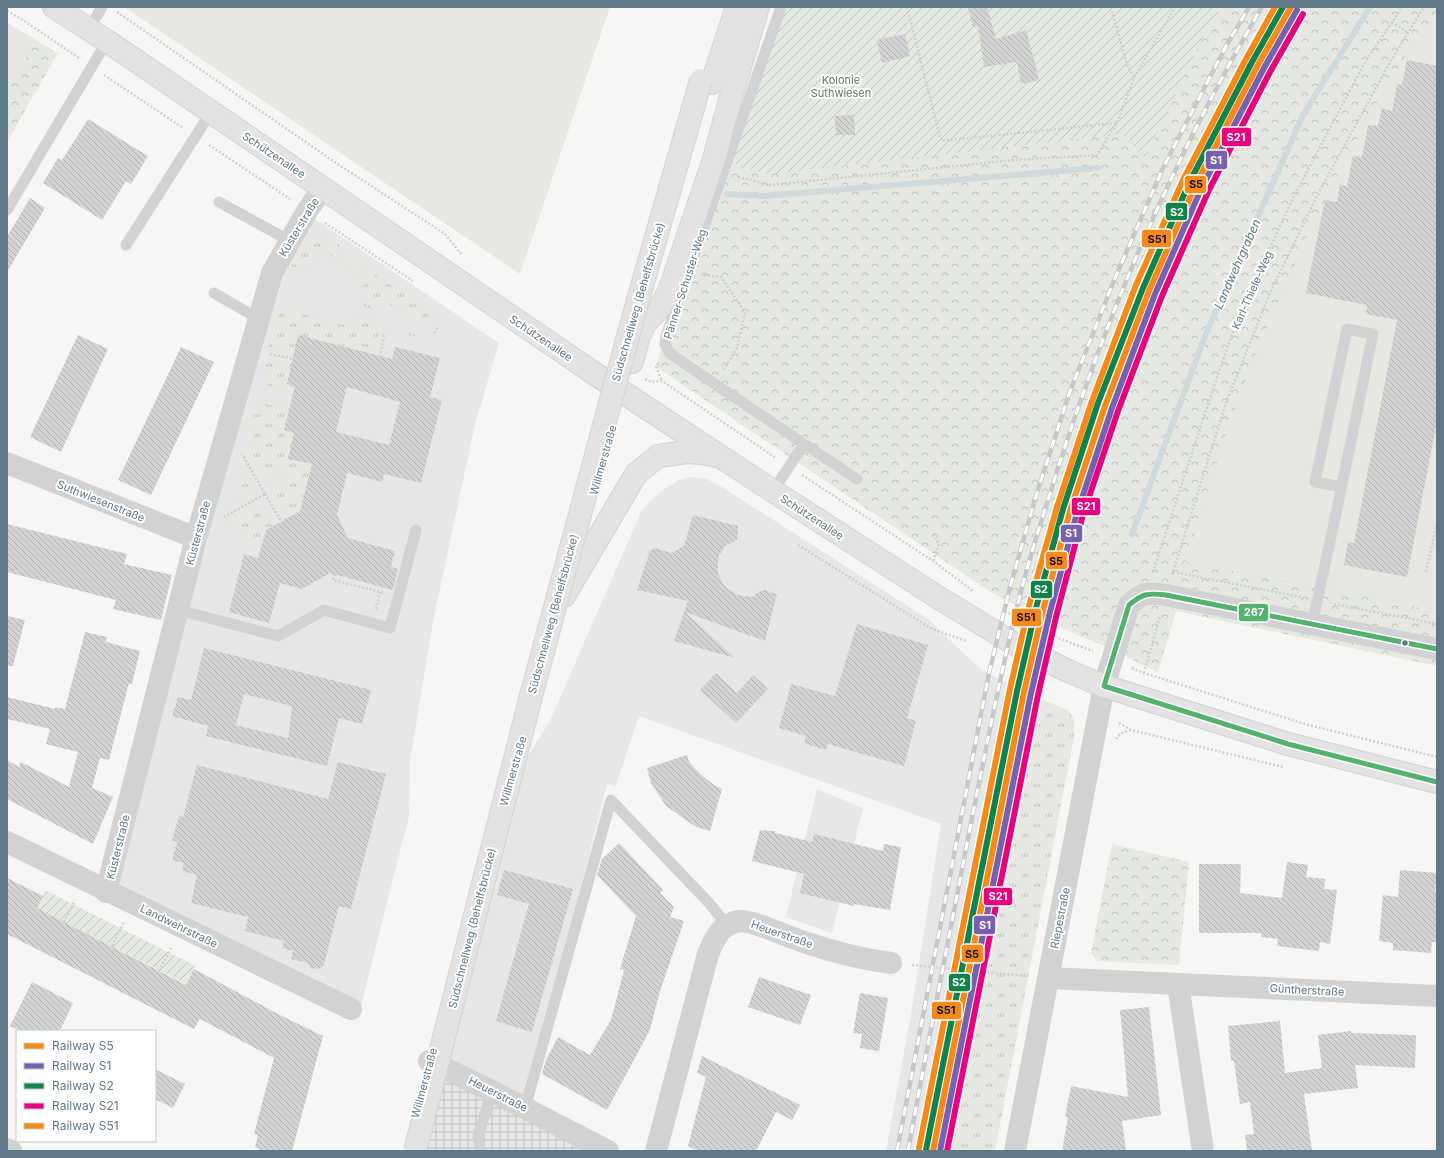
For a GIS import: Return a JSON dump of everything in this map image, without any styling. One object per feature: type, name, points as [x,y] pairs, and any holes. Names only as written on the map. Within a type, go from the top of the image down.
[{"type":"main road","name":"Schützenallee","points":[[54,7],[107,41],[623,392],[972,620],[1018,646],[1068,671],[1104,686],[1288,744],[1437,782]]},
{"type":"main road","points":[[706,82],[724,7]]},
{"type":"main road","points":[[706,82],[737,7]]},
{"type":"main road","name":"Willmerstraße","points":[[405,1151],[429,1061],[639,336],[646,322],[661,306],[670,289],[714,160],[730,100],[758,7]]},
{"type":"main road","name":"Südschnellweg (Behelfsbrücke)","points":[[415,1151],[531,696],[636,307],[706,82]]},
{"type":"main road","name":"Südschnellweg (Behelfsbrücke)","points":[[428,1151],[542,698],[644,322],[706,82]]},
{"type":"main road","points":[[564,596],[636,474],[658,456],[669,454],[701,453],[723,458]]},
{"type":"street","name":"Küsterstraße","points":[[106,892],[196,538],[272,273],[307,211],[323,188]]},
{"type":"street","name":"Suthwiesenstraße","points":[[7,463],[196,538]]},
{"type":"street","points":[[1164,596],[1437,648]]},
{"type":"street","name":"Riepestraße","points":[[1015,1151],[1104,686],[1129,605],[1137,598],[1164,596]]},
{"type":"street","name":"Landwehrstraße","points":[[7,842],[106,892],[351,1009]]},
{"type":"street","name":"Heuerstraße","points":[[727,925],[742,921],[761,926],[803,942],[858,958],[891,963]]},
{"type":"street","points":[[656,1151],[708,954],[715,937],[727,925]]},
{"type":"street","name":"Güntherstraße","points":[[1049,978],[1437,996]]},
{"type":"street","points":[[1178,984],[1202,1151]]},
{"type":"street","name":"Heuerstraße","points":[[429,1061],[525,1108],[577,1143],[608,1151]]},
{"type":"street","points":[[7,1149],[11,1151]]},
{"type":"lane","points":[[88,29],[102,7]]},
{"type":"lane","name":"Pänner-Schuster-Weg","points":[[781,7],[722,172],[666,336],[665,344],[669,352],[675,357],[857,479]]},
{"type":"lane","points":[[7,210],[107,41]]},
{"type":"lane","points":[[126,245],[211,112]]},
{"type":"lane","points":[[220,202],[290,241]]},
{"type":"lane","points":[[214,293],[259,319]]},
{"type":"lane","points":[[1312,624],[1318,600],[1373,334],[1347,329],[1315,482],[1341,487]]},
{"type":"lane","points":[[773,491],[804,444]]},
{"type":"lane","points":[[178,610],[278,636],[324,610],[390,628],[416,530]]},
{"type":"lane","points":[[525,1108],[611,800],[709,903],[727,925]]},
{"type":"lane","points":[[481,1151],[478,1136],[492,1092]]},
{"type":"path","points":[[907,7],[941,141],[1117,123]]},
{"type":"path","points":[[1111,7],[1127,65],[1134,78]]},
{"type":"path","points":[[722,172],[770,185],[1014,160],[1097,155],[1117,123],[1134,78],[1175,7]]},
{"type":"path","name":"Karl-Thiele-Weg","points":[[1164,596],[1213,389],[1231,337],[1292,198],[1364,64],[1402,7]]},
{"type":"path","points":[[1424,7],[1390,62],[1318,194],[1270,293],[1227,400],[1173,572],[1164,596],[1144,673],[1305,724],[1437,757]]},
{"type":"path","points":[[117,12],[339,165],[445,234],[463,256]]},
{"type":"path","points":[[1392,22],[1408,33]]},
{"type":"path","points":[[688,273],[720,277],[744,312],[736,348],[715,383]]},
{"type":"path","points":[[364,305],[372,308]]},
{"type":"path","points":[[434,333],[438,327]]},
{"type":"path","points":[[409,334],[415,336]]},
{"type":"path","points":[[380,357],[384,336]]},
{"type":"path","points":[[275,354],[293,359]]},
{"type":"path","points":[[629,372],[652,382],[662,381],[932,561],[977,594]]},
{"type":"path","points":[[241,452],[281,522]]},
{"type":"path","points":[[224,517],[265,494]]},
{"type":"path","points":[[1426,572],[1437,523]]},
{"type":"path","points":[[932,561],[939,544],[934,535]]},
{"type":"path","points":[[798,545],[932,629],[967,642]]},
{"type":"path","points":[[1173,572],[1437,624]]},
{"type":"path","points":[[335,574],[334,580],[380,592]]},
{"type":"path","points":[[1003,610],[1050,635]]},
{"type":"path","points":[[1099,712],[1131,730],[1290,769]]},
{"type":"path","points":[[64,922],[85,881]]},
{"type":"path","points":[[112,946],[133,904]]},
{"type":"path","points":[[159,971],[182,928]]},
{"type":"path","points":[[891,963],[1049,978]]},
{"type":"shaded area","points":[[306,213],[499,343],[475,424],[433,622],[410,762],[409,816],[359,1013],[106,892],[239,388]]},
{"type":"shaded area","points":[[692,477],[707,479],[722,487],[928,619],[980,669],[1035,697],[1015,794],[949,1151],[886,1151],[911,1014],[941,824],[639,716],[616,786],[607,784],[525,1108],[429,1061],[518,772],[550,721],[641,512],[653,498],[666,488],[679,480]]},
{"type":"shaded area","points":[[817,789],[863,808],[832,933],[786,917]]},
{"type":"shaded area","points":[[429,1061],[608,1151],[405,1151]]},
{"type":"green space","points":[[124,7],[610,7],[520,274]]},
{"type":"green space","points":[[777,7],[1203,37],[1221,7],[1437,7],[1437,666],[1176,611],[1158,673],[1112,649],[1049,623],[989,591],[656,367],[678,289]]},
{"type":"green space","name":"Kolonie Suthwiesen","points":[[785,7],[1221,7],[1203,37],[1145,158],[1122,134],[770,174],[730,163]]},
{"type":"green space","points":[[1437,16],[1437,611],[1186,562],[1212,477],[1241,393],[1287,282],[1326,199],[1354,145],[1407,53],[1426,27]]},
{"type":"green space","points":[[7,23],[58,53],[7,142]]},
{"type":"green space","points":[[7,23],[36,40],[7,91]]},
{"type":"green space","points":[[318,234],[329,237],[340,245],[338,250],[392,286],[394,284],[439,314],[430,327],[412,315],[381,301],[375,303],[365,300],[365,293],[361,289],[368,278],[321,249],[305,269],[296,272],[290,271],[297,253],[303,243],[312,236]]},
{"type":"green space","points":[[279,308],[357,328],[361,312],[371,314],[379,334],[375,355],[294,356],[268,350]]},
{"type":"green space","points":[[267,356],[292,363],[287,384],[295,386],[293,392],[266,385],[269,373],[263,371]]},
{"type":"green space","points":[[262,403],[289,410],[284,430],[294,433],[288,459],[312,464],[300,511],[287,518],[279,503],[274,502],[270,496],[272,490],[277,488],[284,489],[287,475],[276,472],[275,480],[268,484],[248,452],[253,434],[248,428],[252,415],[259,414]]},
{"type":"green space","points":[[246,470],[250,471],[256,482],[252,496],[242,502],[238,501]]},
{"type":"green space","points":[[261,502],[265,507],[263,513],[273,527],[266,533],[263,539],[226,530],[229,520]]},
{"type":"green space","points":[[1035,697],[1068,710],[1074,719],[1074,737],[995,1151],[949,1151],[1015,794]]},
{"type":"green space","points":[[1112,844],[1189,862],[1179,965],[1097,961],[1091,953]]},
{"type":"green space","points":[[45,890],[196,966],[186,984],[37,908]]},
{"type":"building","points":[[968,7],[987,7],[996,39],[1026,30],[1039,80],[1021,84],[1017,62],[984,67],[978,26],[973,27]]},
{"type":"building","points":[[905,34],[910,56],[882,63],[877,40]]},
{"type":"building","points":[[1407,60],[1437,66],[1437,421],[1407,577],[1344,565],[1348,542],[1354,543],[1397,320],[1366,314],[1367,305],[1306,293],[1325,200],[1337,202],[1340,185],[1347,186],[1353,156],[1362,157],[1368,125],[1378,126],[1382,108],[1392,111],[1397,84],[1402,85]]},
{"type":"building","points":[[854,115],[855,135],[836,135],[835,116]]},
{"type":"building","points":[[88,119],[148,156],[131,184],[126,181],[102,220],[43,183],[58,158],[62,160]]},
{"type":"building","points":[[30,198],[45,208],[7,272],[7,237]]},
{"type":"building","points":[[78,335],[108,349],[61,452],[30,437]]},
{"type":"building","points":[[298,335],[392,359],[395,347],[440,358],[430,397],[442,400],[421,483],[384,474],[382,482],[347,473],[337,515],[348,538],[395,551],[391,567],[398,569],[393,590],[330,573],[302,589],[280,583],[269,623],[229,612],[244,554],[258,558],[266,530],[300,511],[312,464],[288,459],[294,433],[284,430],[295,386],[287,384]],"holes":[[[347,387],[400,402],[389,445],[336,432]]]},
{"type":"building","points":[[181,347],[214,362],[151,495],[118,480]]},
{"type":"building","points":[[693,515],[738,526],[737,540],[725,546],[719,555],[718,573],[723,584],[727,588],[742,596],[753,597],[757,593],[764,590],[777,594],[765,641],[685,612],[735,658],[674,641],[688,601],[637,590],[650,551],[655,548],[672,553],[684,546]]},
{"type":"building","points":[[7,524],[127,554],[124,564],[172,575],[161,620],[113,609],[116,600],[7,572]]},
{"type":"building","points":[[7,616],[25,620],[13,666],[7,666]]},
{"type":"building","points":[[857,624],[928,645],[907,718],[916,721],[904,766],[828,744],[826,750],[804,743],[806,736],[779,728],[791,684],[835,696]]},
{"type":"building","points":[[85,632],[107,637],[106,642],[140,651],[132,684],[129,683],[109,760],[100,758],[92,788],[113,797],[93,844],[7,799],[7,760],[19,767],[21,762],[69,787],[78,752],[46,744],[50,729],[7,719],[7,697],[55,709],[55,707],[65,709]]},
{"type":"building","points":[[204,648],[371,690],[362,724],[339,718],[327,766],[206,736],[208,726],[172,716],[178,697],[191,700]],"holes":[[[244,694],[292,706],[288,738],[236,725]]]},
{"type":"building","points":[[716,673],[737,693],[753,675],[768,689],[736,723],[700,690]]},
{"type":"building","points":[[687,755],[689,762],[700,774],[714,785],[722,789],[710,831],[696,827],[666,806],[651,783],[647,768]]},
{"type":"building","points":[[338,762],[386,774],[351,909],[339,906],[324,965],[319,969],[311,968],[308,963],[291,959],[293,951],[282,948],[284,941],[245,931],[248,917],[191,903],[197,875],[182,871],[184,863],[172,860],[177,842],[172,840],[179,816],[183,817],[197,765],[328,799]]},
{"type":"building","points":[[760,830],[776,831],[775,833],[812,842],[814,834],[883,851],[884,844],[901,847],[890,910],[854,904],[854,906],[800,893],[804,874],[752,861]]},
{"type":"building","points":[[619,843],[663,890],[660,893],[674,907],[670,917],[684,921],[660,991],[650,1030],[607,1110],[542,1074],[546,1060],[558,1037],[590,1055],[611,1020],[624,970],[620,969],[636,916],[597,875],[602,859]]},
{"type":"building","points":[[1287,862],[1308,865],[1306,877],[1325,879],[1324,889],[1337,890],[1330,944],[1320,942],[1319,951],[1277,946],[1278,939],[1261,937],[1261,933],[1199,933],[1199,864],[1241,864],[1240,893],[1282,898]]},
{"type":"building","points":[[504,870],[573,889],[532,1032],[496,1021],[529,904],[497,895]]},
{"type":"building","points":[[1400,870],[1437,873],[1435,891],[1437,891],[1437,942],[1432,942],[1431,953],[1393,950],[1393,943],[1379,941],[1383,895],[1398,897]]},
{"type":"building","points":[[7,878],[43,896],[37,908],[186,985],[194,969],[323,1036],[292,1151],[262,1151],[255,1147],[258,1135],[254,1134],[274,1058],[200,1019],[194,1029],[7,934]]},
{"type":"building","points":[[759,977],[811,995],[800,1025],[748,1007]]},
{"type":"building","points":[[32,982],[73,1003],[60,1030],[19,1030],[10,1026]]},
{"type":"building","points":[[860,993],[888,998],[879,1051],[860,1048],[862,1034],[853,1033]]},
{"type":"building","points":[[1149,1007],[1161,1115],[1122,1121],[1126,1151],[1062,1151],[1068,1117],[1065,1117],[1071,1086],[1128,1097],[1120,1010]]},
{"type":"building","points":[[1280,1021],[1285,1073],[1322,1068],[1318,1035],[1351,1031],[1351,1033],[1416,1035],[1415,1068],[1355,1065],[1358,1088],[1304,1094],[1312,1151],[1247,1151],[1245,1135],[1254,1134],[1250,1102],[1240,1104],[1234,1061],[1231,1061],[1228,1026]]},
{"type":"building","points":[[702,1056],[800,1105],[792,1120],[776,1112],[756,1151],[698,1151],[688,1146],[706,1077],[697,1073]]},
{"type":"building","points":[[156,1070],[185,1084],[173,1108],[156,1100]]},
{"type":"waterway","name":"Landwehrgraben","points":[[1132,534],[1205,336],[1303,115],[1370,7]]},
{"type":"waterway","points":[[727,194],[764,196],[1098,168]]},
{"type":"railway","points":[[897,1151],[989,673],[1009,591],[1035,499],[1069,394],[1115,278],[1163,168],[1225,48],[1249,7]]},
{"type":"railway","points":[[908,1151],[997,694],[1019,599],[1038,532],[1079,406],[1123,288],[1174,173],[1231,62],[1262,7]]},
{"type":"rail line","name":"S51","points":[[919,1148],[1010,689],[1029,606],[1057,507],[1092,401],[1136,285],[1184,178],[1275,7]]},
{"type":"rail line","name":"S2","points":[[926,1150],[1017,691],[1036,608],[1063,509],[1098,403],[1143,288],[1190,181],[1252,62],[1283,7]]},
{"type":"rail line","name":"S5","points":[[933,1151],[1024,692],[1043,610],[1070,511],[1105,406],[1149,291],[1196,184],[1258,65],[1291,7]]},
{"type":"rail line","name":"S1","points":[[940,1151],[1031,693],[1050,612],[1077,513],[1112,408],[1155,294],[1202,187],[1264,68],[1297,10]]},
{"type":"rail line","name":"S21","points":[[947,1151],[1038,695],[1057,613],[1083,515],[1118,411],[1162,296],[1209,190],[1270,72],[1303,14]]},
{"type":"transit line","name":"267","points":[[1437,649],[1166,595],[1151,594],[1142,596],[1129,605],[1104,686],[1288,744],[1437,782]]}]
